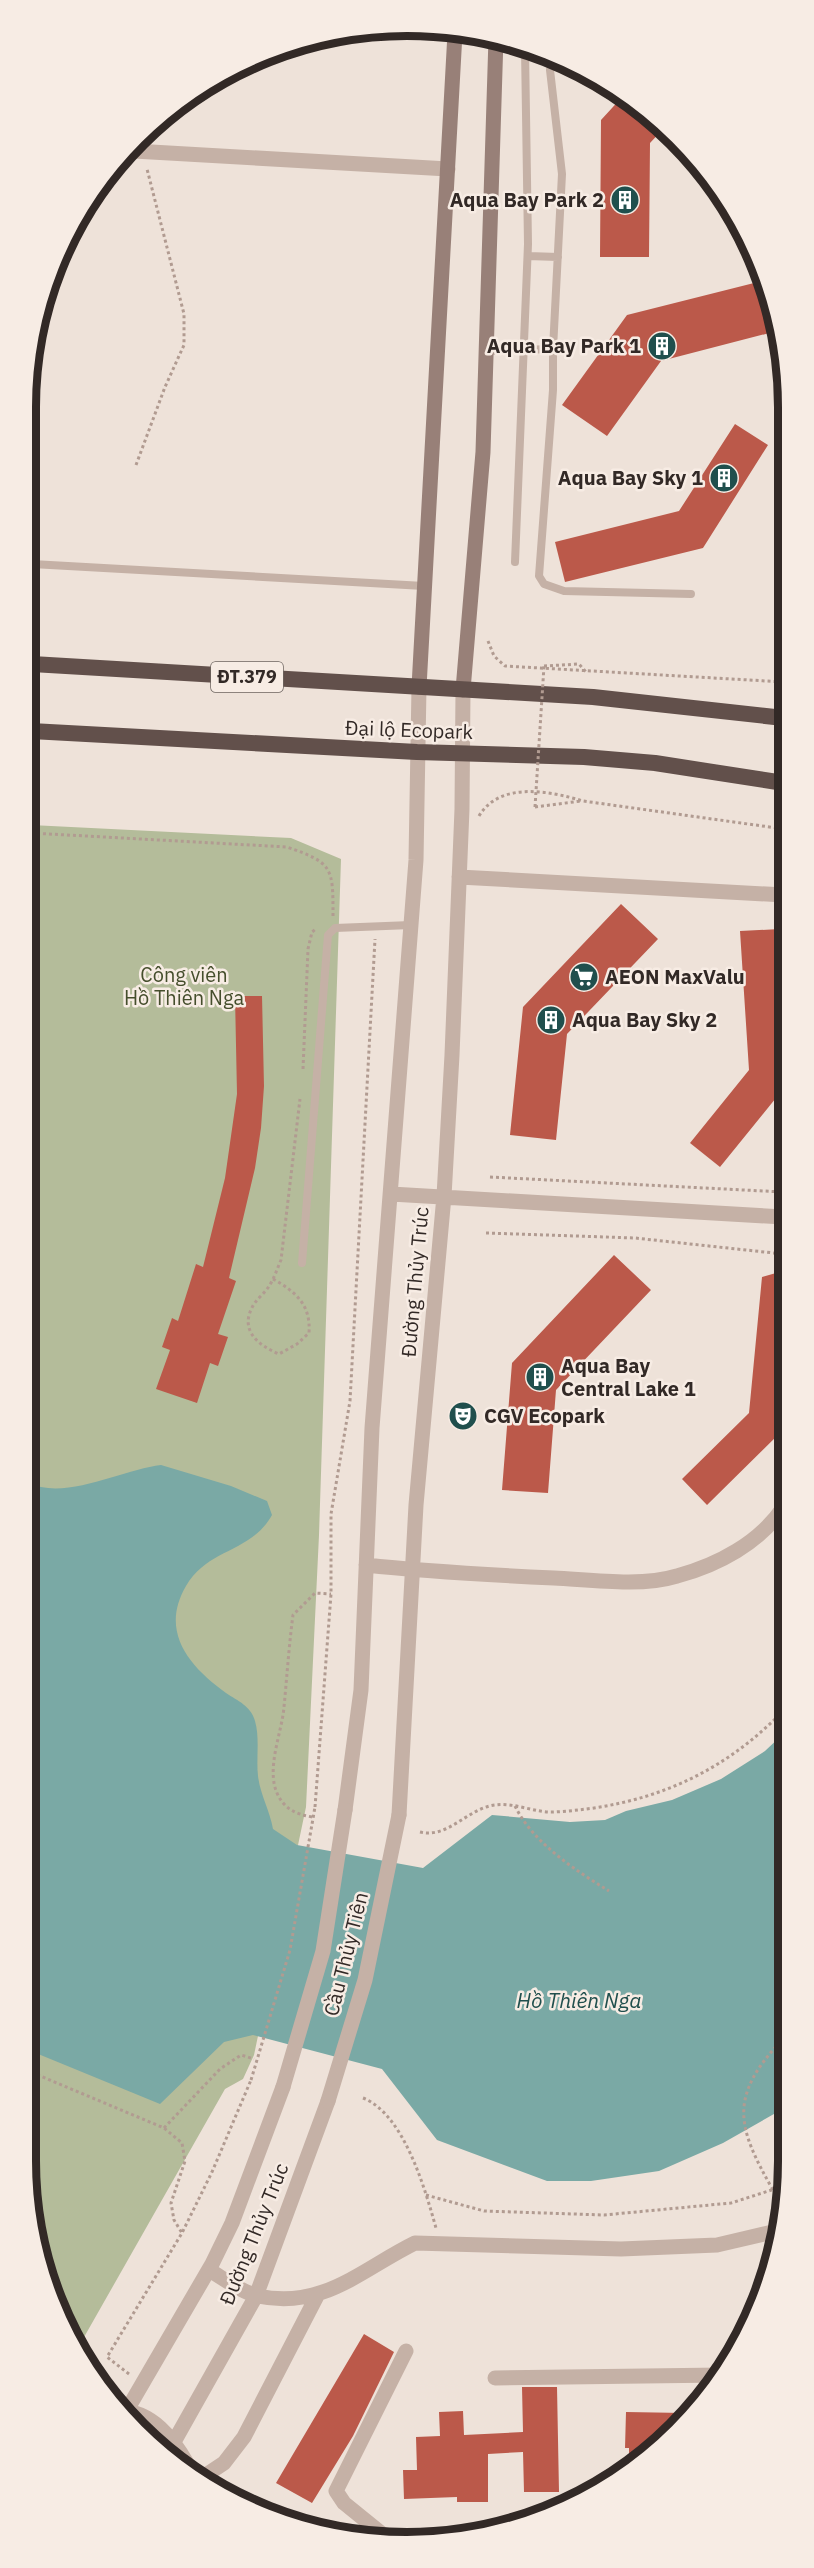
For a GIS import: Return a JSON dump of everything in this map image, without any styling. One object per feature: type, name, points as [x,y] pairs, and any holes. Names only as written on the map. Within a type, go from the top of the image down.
[{"type":"highway","name":"ĐT.379","points":[[36,664],[593,697],[778,717]]},
{"type":"highway","name":"Đại lộ Ecopark","points":[[36,731],[417,753],[584,757],[655,763],[778,782]]},
{"type":"main road","points":[[418,687],[455,39]]},
{"type":"main road","points":[[463,690],[483,452],[496,47]]},
{"type":"street","points":[[139,151],[448,170]]},
{"type":"street","name":"Đường Thủy Trúc","points":[[345,1810],[361,1690],[372,1428],[416,860],[418,687]]},
{"type":"street","name":"Đường Thủy Trúc","points":[[399,1815],[412,1571],[444,1197],[459,877],[463,690]]},
{"type":"street","points":[[459,877],[778,895]]},
{"type":"street","points":[[391,1194],[778,1217]]},
{"type":"street","points":[[366,1565],[412,1571],[620,1581],[675,1577],[728,1558],[778,1516]]},
{"type":"street","name":"Cầu Thủy Tiên","points":[[283,2087],[323,1951],[345,1810]]},
{"type":"street","name":"Cầu Thủy Tiên","points":[[328,2101],[365,1980],[399,1815]]},
{"type":"street","name":"Đường Thủy Trúc","points":[[127,2405],[142,2385],[208,2270],[232,2223],[283,2087]]},
{"type":"street","name":"Đường Thủy Trúc","points":[[174,2440],[256,2296],[328,2101]]},
{"type":"street","points":[[208,2270],[256,2296],[293,2298],[327,2293],[372,2270],[393,2254],[415,2243],[621,2249],[717,2245],[771,2232]]},
{"type":"street","points":[[208,2473],[224,2463],[244,2437],[318,2294]]},
{"type":"street","points":[[377,2531],[344,2502],[336,2491],[406,2351]]},
{"type":"street","points":[[495,2378],[709,2375]]},
{"type":"street","points":[[137,2415],[153,2421],[174,2440],[183,2457]]},
{"type":"lane","points":[[515,562],[528,256],[525,56]]},
{"type":"lane","points":[[550,70],[562,174],[553,390],[539,576],[544,584],[564,591],[691,594]]},
{"type":"lane","points":[[528,256],[558,257]]},
{"type":"lane","points":[[486,351],[553,349]]},
{"type":"lane","points":[[36,564],[424,586]]},
{"type":"lane","points":[[302,1263],[328,935],[335,928],[411,925]]},
{"type":"path","points":[[136,465],[165,387],[184,345],[184,314],[154,190],[138,152]]},
{"type":"path","points":[[488,641],[494,656],[505,666],[778,682]]},
{"type":"path","points":[[583,801],[535,807],[544,666],[579,664],[586,672]]},
{"type":"path","points":[[479,816],[485,805],[498,797],[519,792],[555,793],[583,801],[778,828]]},
{"type":"path","points":[[36,833],[286,847],[318,858],[327,866],[333,899],[333,918],[327,920]]},
{"type":"path","points":[[302,1074],[308,949],[312,932],[321,923]]},
{"type":"path","points":[[142,2385],[107,2357],[182,2233],[212,2172],[251,2080],[290,1950],[315,1807],[331,1594],[331,1514],[350,1401],[376,926]]},
{"type":"path","points":[[273,1279],[293,1290],[305,1304],[310,1320],[309,1333],[297,1344],[279,1354],[261,1346],[251,1336],[250,1322],[253,1306],[273,1279],[281,1260],[300,1097]]},
{"type":"path","points":[[490,1177],[778,1192]]},
{"type":"path","points":[[486,1233],[635,1238],[778,1253]]},
{"type":"path","points":[[312,1817],[296,1814],[283,1804],[275,1790],[273,1771],[284,1709],[293,1615],[315,1593],[331,1594]]},
{"type":"path","points":[[420,1832],[429,1834],[447,1828],[476,1811],[495,1804],[551,1812],[613,1806],[653,1796],[701,1774],[759,1736],[778,1716]]},
{"type":"path","points":[[514,1806],[522,1822],[536,1836],[580,1872],[609,1891]]},
{"type":"path","points":[[426,2195],[484,2211],[604,2215],[731,2203],[774,2190],[755,2157],[743,2123],[751,2077],[778,2045]]},
{"type":"path","points":[[164,2128],[220,2069],[241,2055],[254,2059]]},
{"type":"path","points":[[36,2074],[164,2128],[182,2144],[185,2161],[171,2203],[174,2220],[182,2233]]},
{"type":"path","points":[[363,2098],[374,2103],[391,2119],[426,2195],[441,2245]]},
{"type":"green space","name":"Công viên Hồ Thiên Nga","points":[[36,825],[291,838],[341,859],[319,1535],[306,1807],[254,2055],[243,2079],[225,2089],[82,2340],[64,2303],[49,2257],[39,2209],[36,2161]]},
{"type":"water","name":"Hồ Thiên Nga","points":[[161,1465],[231,1486],[267,1501],[272,1515],[263,1527],[253,1537],[206,1564],[186,1586],[178,1603],[177,1633],[190,1660],[213,1683],[243,1704],[253,1716],[257,1734],[259,1783],[273,1829],[297,1845],[423,1868],[492,1815],[570,1822],[605,1820],[626,1811],[672,1800],[721,1779],[765,1751],[778,1739],[778,2112],[723,2143],[659,2171],[591,2181],[547,2181],[437,2140],[382,2069],[253,2035],[224,2042],[160,2104],[36,2053],[36,1485],[58,1488],[76,1486]]},
{"type":"building","name":"Aqua Bay Park 2","points":[[617,102],[658,134],[650,143],[649,257],[600,257],[601,120]]},
{"type":"building","name":"Aqua Bay Park 1","points":[[756,282],[770,333],[661,361],[607,436],[562,405],[627,315]]},
{"type":"building","name":"Aqua Bay Sky 1","points":[[735,424],[768,445],[703,548],[565,582],[555,542],[679,511]]},
{"type":"building","name":"Aqua Bay Sky 2","points":[[621,904],[658,939],[567,1034],[556,1140],[510,1135],[523,1007]]},
{"type":"building","points":[[778,929],[778,1095],[720,1167],[690,1143],[749,1070],[740,931]]},
{"type":"building","points":[[235,996],[262,996],[264,1086],[261,1128],[255,1168],[229,1278],[236,1281],[218,1334],[228,1337],[218,1366],[210,1363],[197,1403],[156,1389],[170,1350],[162,1347],[172,1318],[178,1321],[196,1264],[203,1267],[225,1178],[237,1094]]},
{"type":"building","name":"Aqua Bay Central Lake 1","points":[[614,1255],[651,1290],[556,1390],[548,1493],[502,1490],[512,1363]]},
{"type":"building","points":[[778,1272],[778,1435],[707,1505],[682,1479],[749,1413],[762,1277]]},
{"type":"building","points":[[364,2334],[394,2352],[353,2436],[312,2503],[276,2483]]},
{"type":"building","points":[[522,2387],[557,2387],[559,2492],[524,2492],[523,2452],[488,2454],[488,2502],[457,2502],[457,2497],[404,2499],[403,2470],[417,2470],[416,2437],[440,2436],[439,2412],[463,2411],[464,2435],[523,2432]]},
{"type":"building","points":[[626,2412],[679,2413],[652,2440],[629,2458],[629,2448],[625,2448]]},
{"type":"place","name":"Aqua Bay Park 2","points":[[625,200]]},
{"type":"place","name":"Aqua Bay Park 1","points":[[662,346]]},
{"type":"place","name":"Aqua Bay Sky 1","points":[[724,478]]},
{"type":"place","name":"AEON MaxValu","points":[[584,977]]},
{"type":"place","name":"Aqua Bay Sky 2","points":[[551,1020]]},
{"type":"place","name":"Aqua Bay Central Lake 1","points":[[540,1377]]},
{"type":"place","name":"CGV Ecopark","points":[[463,1416]]}]
